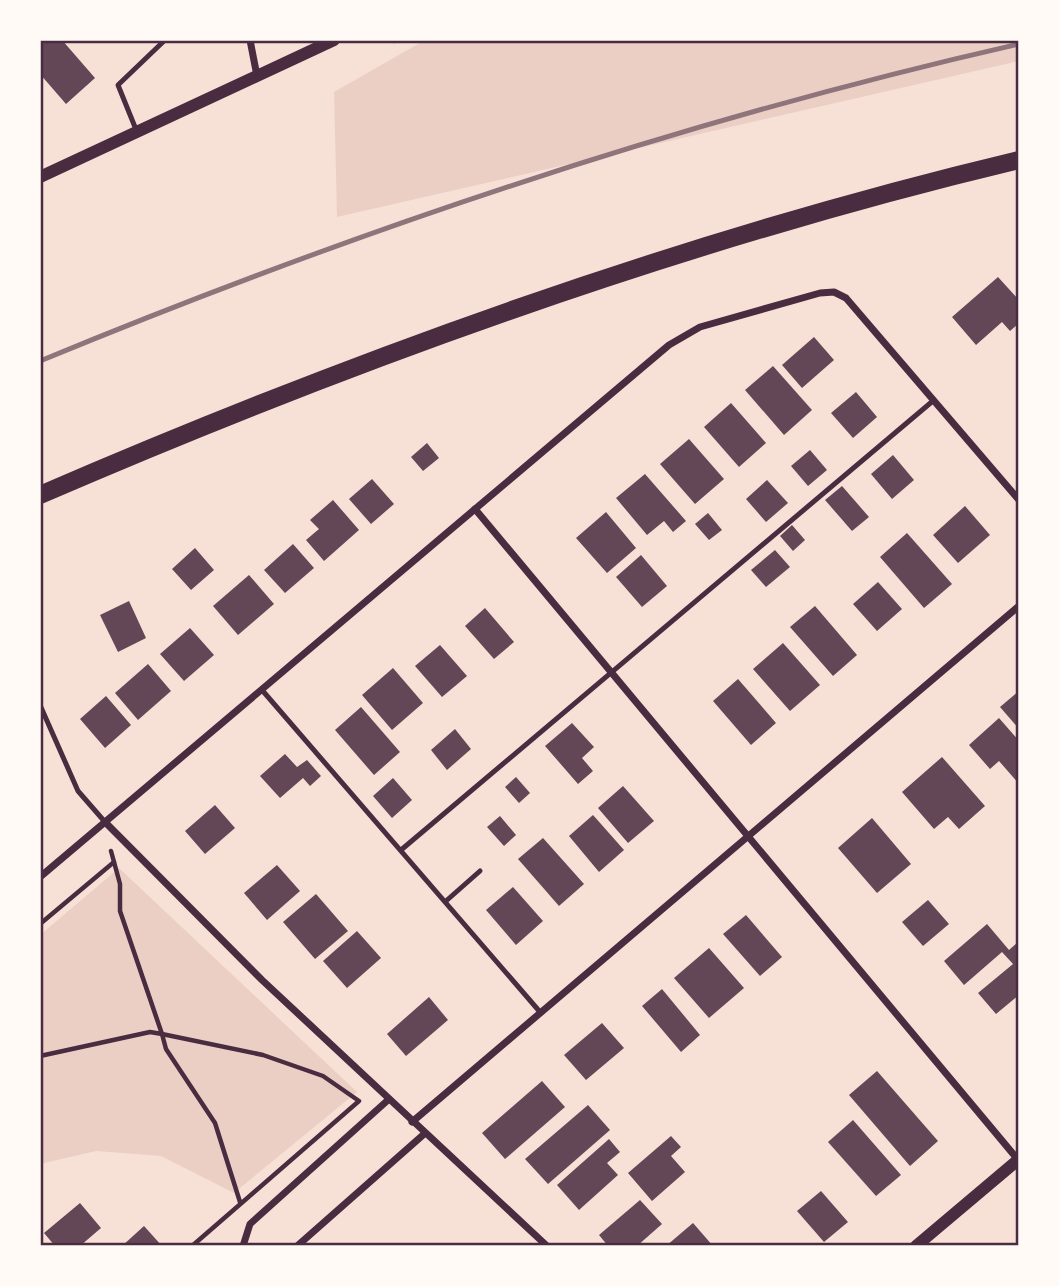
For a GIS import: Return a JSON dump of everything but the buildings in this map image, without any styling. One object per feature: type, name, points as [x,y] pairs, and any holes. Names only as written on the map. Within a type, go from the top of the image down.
[{"type":"main road","points":[[40,495],[240,413],[637,266],[880,193],[1019,160]]},
{"type":"street","points":[[250,40],[257,77]]},
{"type":"street","points":[[40,177],[334,40]]},
{"type":"street","points":[[40,877],[684,334],[699,327],[820,293],[834,292],[857,307],[1019,500]]},
{"type":"street","points":[[475,509],[1018,1160],[916,1246]]},
{"type":"street","points":[[412,1122],[1019,606]]},
{"type":"street","points":[[105,822],[262,980],[547,1246]]},
{"type":"street","points":[[243,1246],[250,1224],[388,1100]]},
{"type":"street","points":[[297,1246],[424,1134]]},
{"type":"lane","points":[[137,132],[118,85],[165,40]]},
{"type":"lane","points":[[401,849],[934,400]]},
{"type":"lane","points":[[262,690],[540,1012]]},
{"type":"lane","points":[[40,705],[78,790],[105,822]]},
{"type":"lane","points":[[446,901],[480,871]]},
{"type":"path","points":[[105,822],[120,884],[120,911],[166,1049],[215,1123],[240,1202]]},
{"type":"path","points":[[40,924],[114,862]]},
{"type":"path","points":[[40,1056],[150,1032],[263,1055],[323,1076],[359,1101],[192,1246]]},
{"type":"shaded area","points":[[425,40],[1019,40],[1019,61],[337,217],[334,92]]},
{"type":"shaded area","points":[[119,868],[357,1092],[234,1193],[161,1156],[96,1151],[40,1164],[40,935]]},
{"type":"railway","points":[[40,361],[280,267],[523,182],[769,107],[1019,44]]}]
